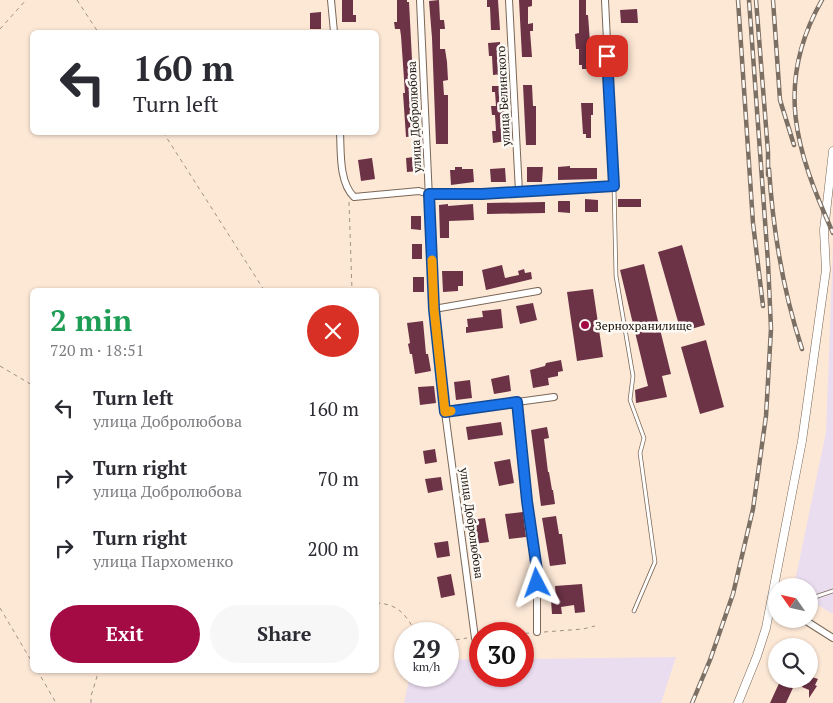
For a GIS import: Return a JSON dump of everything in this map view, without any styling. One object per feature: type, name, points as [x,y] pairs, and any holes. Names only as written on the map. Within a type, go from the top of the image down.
[{"type":"street","points":[[331,0],[334,30]]},
{"type":"street","name":"улица Добролюбова","points":[[420,0],[434,309],[445,412],[473,622]]},
{"type":"street","name":"улица Белинского","points":[[509,0],[519,192]]},
{"type":"street","points":[[340,135],[342,167],[346,186],[354,197],[419,191],[429,194],[519,192],[614,186],[604,0]]},
{"type":"street","points":[[778,578],[802,441],[826,270],[824,230],[833,151]]},
{"type":"street","points":[[434,309],[538,291]]},
{"type":"street","points":[[445,412],[554,397]]},
{"type":"street","points":[[517,402],[527,501],[537,570],[537,632]]},
{"type":"street","points":[[738,703],[757,656],[768,620]]},
{"type":"street","points":[[817,628],[833,638]]},
{"type":"lane","points":[[614,186],[616,276],[633,376],[630,400],[644,438],[640,453],[655,562],[634,611]]},
{"type":"lane","points":[[818,596],[833,591]]},
{"type":"path","points":[[0,29],[26,0]]},
{"type":"path","points":[[77,0],[97,30]]},
{"type":"path","points":[[165,135],[263,288]]},
{"type":"path","points":[[351,194],[348,206],[352,288]]},
{"type":"path","points":[[0,366],[30,384]]},
{"type":"path","points":[[379,603],[388,603],[395,607],[411,622]]},
{"type":"path","points":[[0,608],[30,659]]},
{"type":"path","points":[[534,632],[583,629],[595,626]]},
{"type":"path","points":[[39,673],[56,703]]},
{"type":"path","points":[[91,703],[91,696],[98,673]]},
{"type":"shaded area","points":[[833,245],[833,614],[818,605],[818,578],[796,578],[826,432]]},
{"type":"shaded area","points":[[676,657],[661,703],[404,703],[408,687],[459,687],[459,660],[469,659],[469,687],[534,687],[534,659]]},
{"type":"building","points":[[342,0],[353,0],[353,15],[356,15],[356,22],[342,22]]},
{"type":"building","points":[[397,0],[407,0],[409,2],[416,136],[406,137],[401,36],[400,29],[395,29],[394,22],[397,22]]},
{"type":"building","points":[[439,0],[440,20],[444,20],[445,29],[440,29],[440,49],[445,49],[447,62],[448,80],[443,81],[444,95],[448,95],[448,144],[436,144],[429,1]]},
{"type":"building","points":[[487,0],[498,0],[500,30],[491,30],[490,7],[487,7]]},
{"type":"building","points":[[519,0],[532,0],[532,6],[528,7],[528,24],[533,23],[533,31],[530,31],[532,57],[522,57]]},
{"type":"building","points":[[579,0],[586,0],[592,69],[582,69],[582,65],[579,65],[579,49],[576,49],[575,34],[579,33]]},
{"type":"building","points":[[637,9],[638,23],[621,23],[620,10]]},
{"type":"building","points":[[321,12],[321,29],[310,29],[310,13]]},
{"type":"building","points":[[500,42],[502,74],[493,75],[492,56],[489,56],[488,43]]},
{"type":"building","points":[[523,85],[532,85],[533,106],[536,106],[536,145],[526,145]]},
{"type":"building","points":[[492,86],[503,86],[506,141],[493,143],[492,131],[496,131],[495,115],[492,115],[491,106],[496,106],[495,92],[492,92]]},
{"type":"building","points":[[581,103],[593,103],[591,138],[586,138],[586,134],[583,134]]},
{"type":"building","points":[[414,157],[417,159],[418,171],[407,172],[406,158]]},
{"type":"building","points":[[372,158],[375,179],[361,181],[358,160]]},
{"type":"building","points":[[570,166],[570,168],[597,168],[597,179],[558,180],[558,167]]},
{"type":"building","points":[[455,167],[473,169],[474,182],[451,185],[450,170],[455,170]]},
{"type":"building","points":[[527,167],[543,167],[542,182],[527,182]]},
{"type":"building","points":[[505,168],[506,182],[491,182],[490,169]]},
{"type":"building","points":[[585,199],[598,200],[598,212],[585,212]]},
{"type":"building","points":[[618,199],[641,199],[641,207],[618,207]]},
{"type":"building","points":[[558,201],[570,201],[570,213],[558,212]]},
{"type":"building","points":[[545,202],[545,213],[487,214],[487,203]]},
{"type":"building","points":[[448,204],[448,206],[473,204],[474,220],[449,221],[449,238],[440,238],[439,205]]},
{"type":"building","points":[[411,216],[421,216],[421,230],[411,229]]},
{"type":"building","points":[[412,244],[422,244],[422,259],[412,259]]},
{"type":"building","points":[[682,245],[705,325],[681,332],[658,252]]},
{"type":"building","points":[[644,264],[671,374],[662,376],[667,397],[636,403],[635,390],[648,386],[620,270]]},
{"type":"building","points":[[502,265],[505,278],[519,275],[518,271],[524,269],[525,273],[531,272],[532,279],[486,290],[482,270]]},
{"type":"building","points":[[442,271],[463,271],[463,286],[458,286],[458,291],[443,292]]},
{"type":"building","points":[[413,277],[424,277],[424,292],[413,292]]},
{"type":"building","name":"Зернохранилище","points":[[593,289],[603,357],[577,361],[567,292]]},
{"type":"building","points":[[533,303],[537,320],[520,324],[516,306]]},
{"type":"building","points":[[501,309],[503,328],[466,333],[466,327],[468,327],[467,319],[483,317],[482,311]]},
{"type":"building","points":[[423,321],[426,354],[428,354],[431,371],[415,374],[412,354],[410,354],[408,344],[410,343],[407,323]]},
{"type":"building","points":[[706,340],[724,407],[700,414],[681,347]]},
{"type":"building","points":[[561,360],[563,371],[558,372],[558,376],[548,378],[549,385],[533,388],[530,370],[545,366],[546,363]]},
{"type":"building","points":[[509,375],[511,391],[494,394],[491,379]]},
{"type":"building","points":[[470,380],[472,398],[456,400],[454,382]]},
{"type":"building","points":[[434,386],[436,403],[420,405],[418,387]]},
{"type":"building","points":[[501,422],[503,435],[468,440],[466,427]]},
{"type":"building","points":[[547,427],[549,438],[544,439],[548,472],[555,504],[541,506],[531,430]]},
{"type":"building","points":[[435,449],[437,462],[425,464],[423,451]]},
{"type":"building","points":[[510,459],[514,483],[499,486],[494,462]]},
{"type":"building","points":[[441,477],[443,490],[428,493],[425,479]]},
{"type":"building","points":[[523,512],[526,537],[509,539],[505,514]]},
{"type":"building","points":[[556,516],[559,534],[562,534],[566,564],[550,566],[542,518]]},
{"type":"building","points":[[485,518],[489,542],[474,544],[471,520]]},
{"type":"building","points":[[448,541],[450,556],[437,558],[434,543]]},
{"type":"building","points":[[451,574],[455,595],[441,598],[437,577]]},
{"type":"building","points":[[582,584],[585,612],[575,613],[574,605],[561,607],[562,614],[552,614],[551,600],[556,600],[555,586]]},
{"type":"building","points":[[777,688],[793,688],[786,703],[770,703]]},
{"type":"building","points":[[804,688],[816,688],[809,698],[809,690]]},
{"type":"railway","points":[[738,0],[753,223],[763,306]]},
{"type":"railway","points":[[692,703],[710,660],[733,594],[753,509],[766,416],[771,329],[749,0]]},
{"type":"railway","points":[[756,0],[768,152],[768,175]]},
{"type":"railway","points":[[773,0],[780,100],[794,145]]},
{"type":"railway","points":[[822,0],[807,31],[798,60],[795,89],[796,117],[809,174],[833,233]]},
{"type":"railway","points":[[769,169],[773,215],[784,283],[802,349]]},
{"type":"slow traffic","points":[[432,260],[434,309],[445,412],[451,411]]},
{"type":"place","name":"Зернохранилище","points":[[585,325]]},
{"type":"route","points":[[537,583],[517,402],[445,412],[434,309],[429,194],[482,194],[614,186],[607,56]]}]
